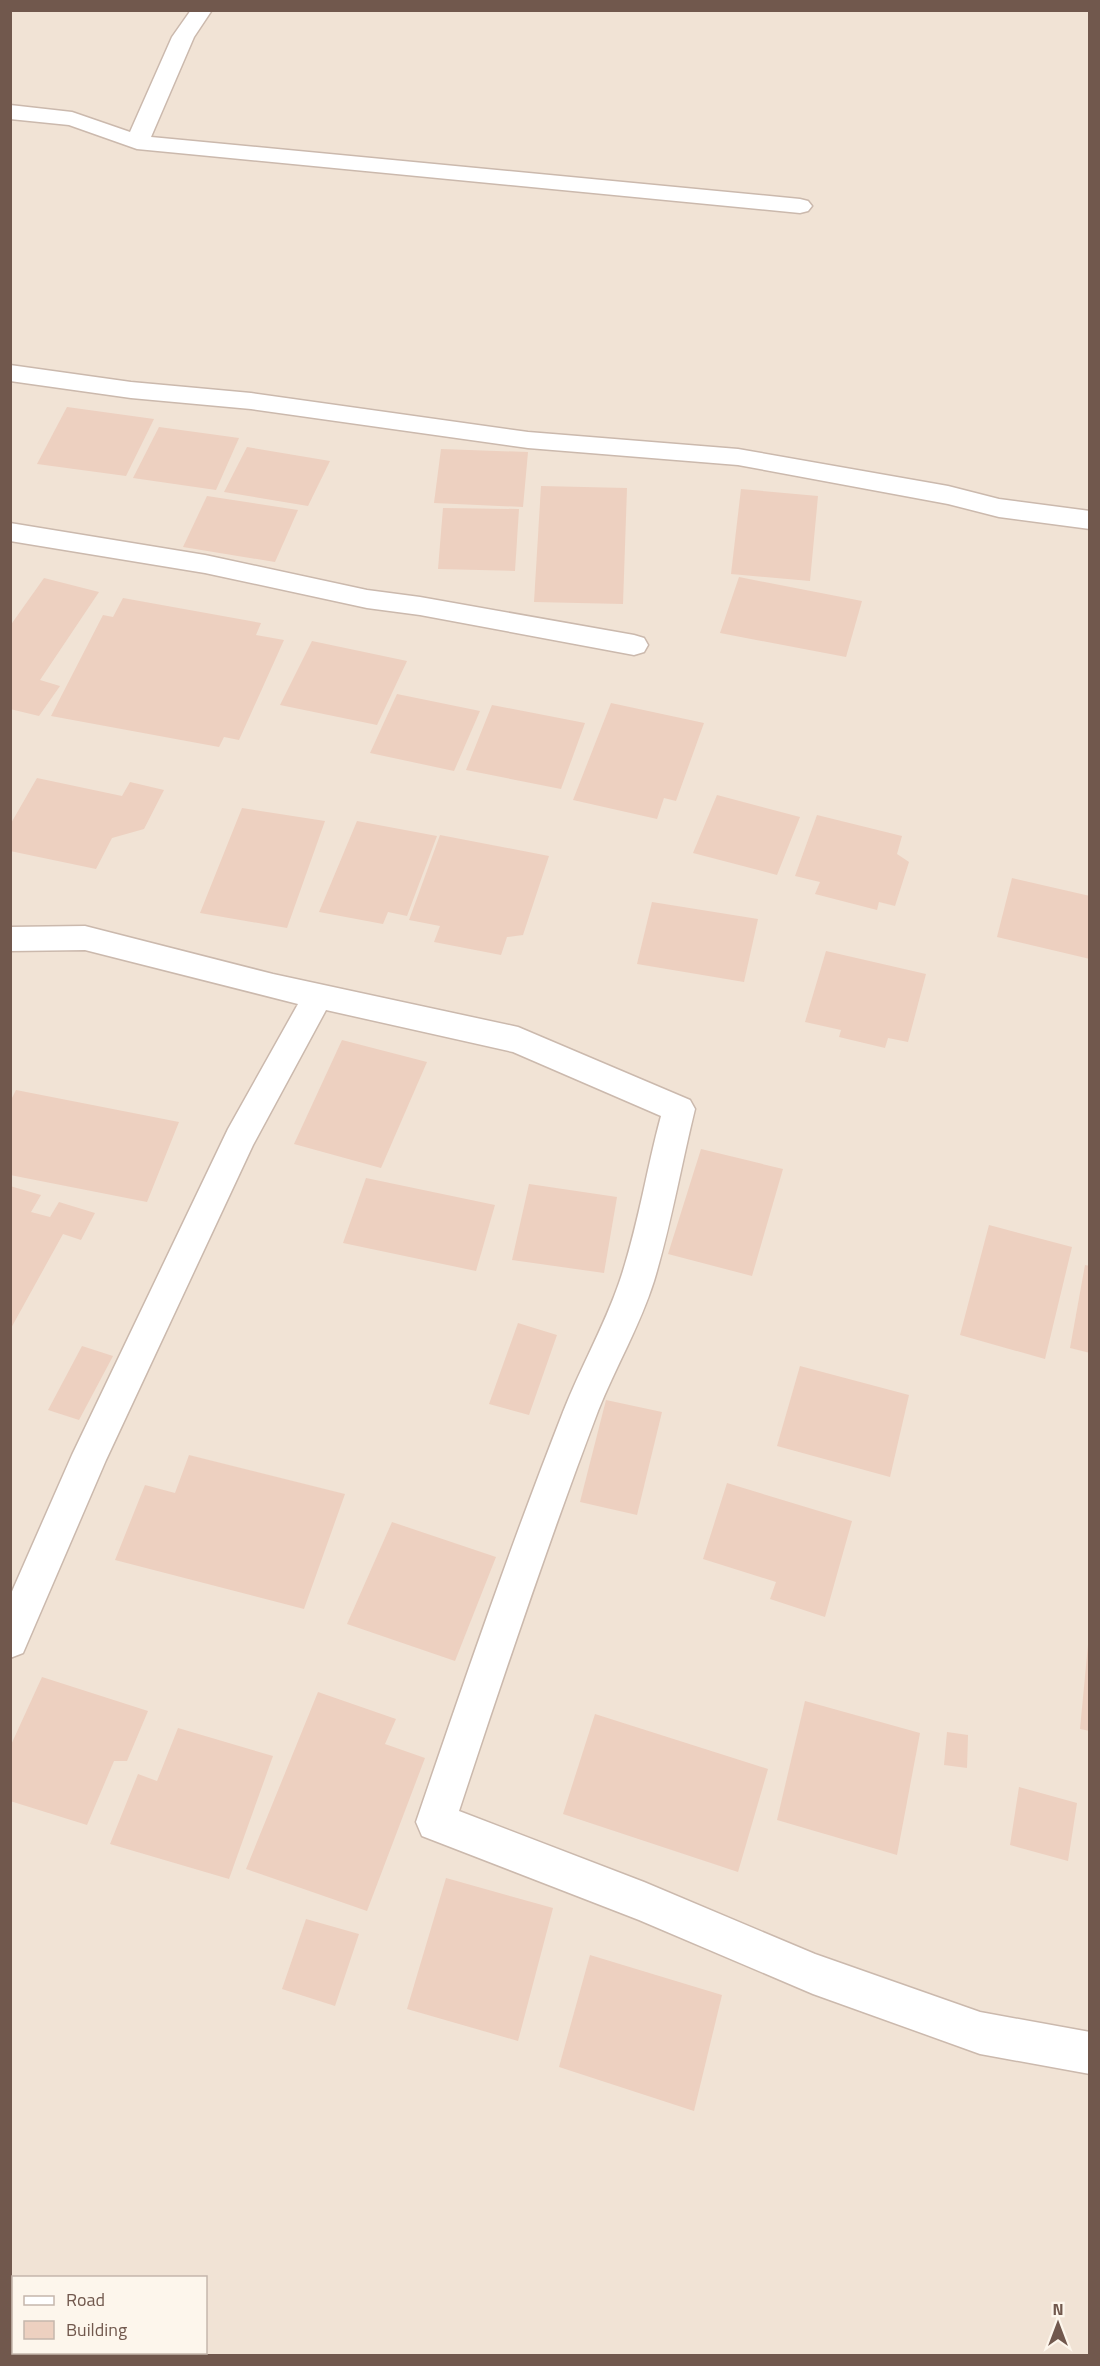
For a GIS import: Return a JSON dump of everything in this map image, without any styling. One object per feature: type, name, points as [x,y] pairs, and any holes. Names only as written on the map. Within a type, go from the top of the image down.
[{"type":"street","points":[[137,142],[183,37],[202,10]]},
{"type":"street","points":[[10,112],[72,119],[137,142],[800,206]]},
{"type":"street","points":[[10,373],[131,390],[251,401],[528,440],[738,457],[937,492],[999,508],[1089,520]]},
{"type":"street","points":[[10,532],[205,564],[367,599],[420,606],[634,645]]},
{"type":"street","points":[[10,939],[85,938],[318,996],[518,1040],[679,1109],[665,1163],[660,1198],[636,1284],[581,1410],[491,1658],[436,1822],[644,1902],[813,1974],[980,2033],[1089,2053]]},
{"type":"street","points":[[10,1640],[90,1455],[240,1139],[318,996]]},
{"type":"shaded area","points":[[11,11],[1089,11],[1089,2355],[11,2356]]},
{"type":"building","points":[[67,407],[154,419],[126,476],[37,464]]},
{"type":"building","points":[[159,427],[239,438],[216,490],[133,478]]},
{"type":"building","points":[[247,447],[330,461],[308,506],[224,492]]},
{"type":"building","points":[[441,449],[528,452],[523,507],[434,503]]},
{"type":"building","points":[[541,486],[627,488],[623,604],[534,602]]},
{"type":"building","points":[[741,489],[818,496],[810,581],[731,574]]},
{"type":"building","points":[[207,496],[298,510],[275,562],[183,547]]},
{"type":"building","points":[[443,508],[519,509],[515,571],[438,569]]},
{"type":"building","points":[[739,577],[862,601],[846,657],[720,633]]},
{"type":"building","points":[[44,578],[99,592],[40,680],[60,686],[39,716],[10,709],[10,626]]},
{"type":"building","points":[[123,598],[261,623],[256,635],[284,640],[239,740],[224,737],[219,747],[51,716],[103,615],[113,617]]},
{"type":"building","points":[[312,641],[407,661],[377,725],[280,705]]},
{"type":"building","points":[[397,694],[480,711],[454,771],[370,753]]},
{"type":"building","points":[[611,703],[704,723],[676,801],[664,798],[657,819],[573,800]]},
{"type":"building","points":[[492,705],[585,723],[561,789],[466,770]]},
{"type":"building","points":[[37,778],[122,796],[130,782],[164,790],[144,829],[112,838],[96,869],[10,851],[10,825]]},
{"type":"building","points":[[717,795],[800,817],[777,875],[693,853]]},
{"type":"building","points":[[242,808],[325,821],[287,928],[200,913]]},
{"type":"building","points":[[817,815],[902,836],[897,854],[909,862],[895,906],[879,902],[877,910],[815,894],[820,882],[795,876]]},
{"type":"building","points":[[357,821],[437,836],[407,916],[388,912],[383,924],[319,912]]},
{"type":"building","points":[[440,835],[549,856],[523,935],[507,937],[501,955],[434,942],[440,926],[409,920]]},
{"type":"building","points":[[1012,878],[1090,896],[1090,959],[997,937]]},
{"type":"building","points":[[652,902],[758,919],[744,982],[637,964]]},
{"type":"building","points":[[826,951],[926,974],[908,1042],[888,1038],[885,1048],[839,1037],[841,1030],[805,1022]]},
{"type":"building","points":[[342,1040],[427,1062],[381,1168],[294,1144]]},
{"type":"building","points":[[16,1090],[179,1122],[147,1202],[10,1175],[10,1102]]},
{"type":"building","points":[[701,1149],[783,1169],[752,1276],[668,1254]]},
{"type":"building","points":[[366,1178],[495,1205],[476,1271],[343,1243]]},
{"type":"building","points":[[529,1184],[617,1197],[604,1273],[512,1260]]},
{"type":"building","points":[[10,1186],[41,1195],[31,1212],[50,1217],[59,1202],[95,1213],[81,1240],[63,1234],[10,1330]]},
{"type":"building","points":[[989,1225],[1072,1247],[1045,1359],[960,1335]]},
{"type":"building","points":[[1085,1265],[1090,1266],[1090,1353],[1070,1348]]},
{"type":"building","points":[[518,1323],[557,1335],[529,1415],[489,1404]]},
{"type":"building","points":[[82,1346],[113,1356],[79,1420],[48,1410]]},
{"type":"building","points":[[800,1366],[909,1395],[890,1477],[777,1446]]},
{"type":"building","points":[[606,1400],[662,1412],[637,1515],[580,1502]]},
{"type":"building","points":[[189,1455],[345,1494],[304,1609],[115,1560],[145,1485],[175,1493]]},
{"type":"building","points":[[727,1483],[852,1521],[825,1617],[770,1599],[776,1582],[703,1559]]},
{"type":"building","points":[[392,1522],[496,1557],[455,1661],[347,1624]]},
{"type":"building","points":[[1088,1645],[1090,1645],[1090,1731],[1080,1729]]},
{"type":"building","points":[[42,1677],[148,1711],[127,1761],[114,1761],[87,1825],[10,1801],[10,1747]]},
{"type":"building","points":[[318,1692],[396,1719],[385,1744],[425,1758],[367,1911],[246,1869]]},
{"type":"building","points":[[805,1701],[920,1733],[897,1855],[777,1820]]},
{"type":"building","points":[[595,1714],[768,1769],[738,1872],[563,1814]]},
{"type":"building","points":[[178,1728],[273,1756],[229,1879],[110,1844],[138,1774],[157,1781]]},
{"type":"building","points":[[947,1732],[968,1735],[967,1768],[944,1765]]},
{"type":"building","points":[[1019,1787],[1077,1803],[1068,1861],[1010,1845]]},
{"type":"building","points":[[446,1878],[553,1908],[518,2041],[407,2009]]},
{"type":"building","points":[[306,1919],[359,1934],[335,2006],[282,1989]]},
{"type":"building","points":[[590,1955],[722,1995],[694,2111],[559,2067]]}]
